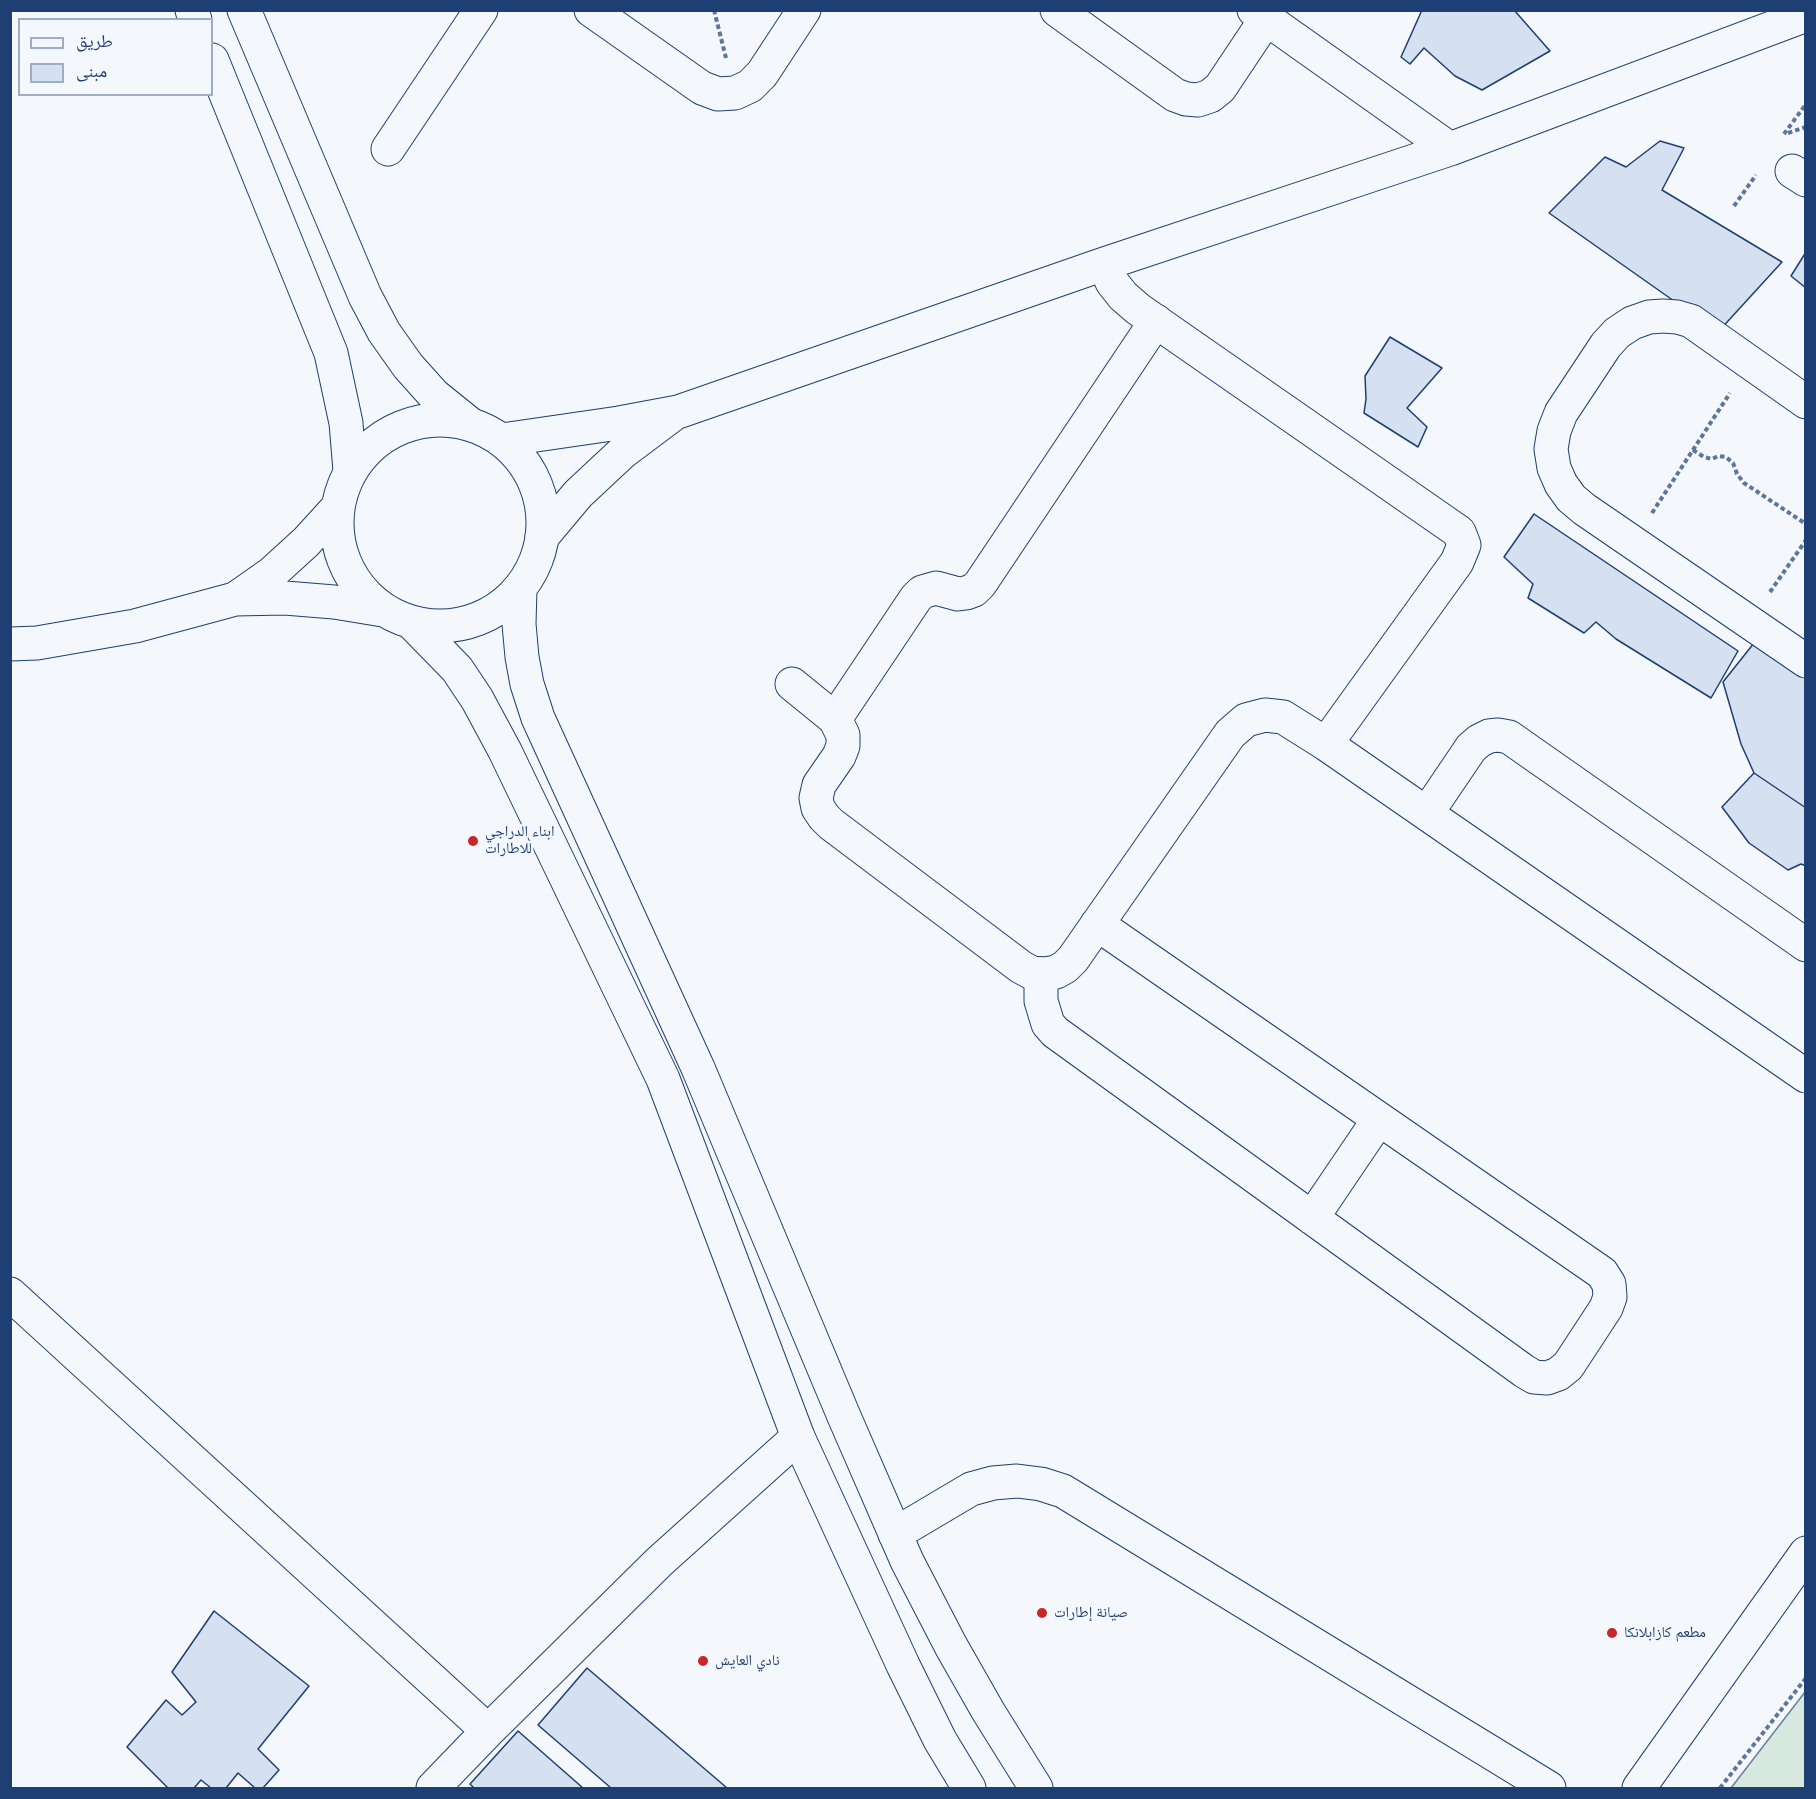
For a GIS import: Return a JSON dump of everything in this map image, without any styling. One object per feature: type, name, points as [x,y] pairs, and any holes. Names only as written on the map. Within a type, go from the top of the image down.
[{"type":"street","points":[[10,644],[37,643],[135,626],[235,599],[285,598],[334,602],[442,627],[471,622],[498,609],[520,589],[534,564],[542,537],[542,509],[535,483],[521,459],[502,440],[470,424],[434,395],[408,366],[384,332],[365,296],[244,10]]},
{"type":"street","points":[[388,149],[481,10]]},
{"type":"street","points":[[591,10],[702,88],[718,94],[735,93],[750,86],[762,74],[804,10]]},
{"type":"street","points":[[1057,10],[1175,95],[1198,100],[1210,96],[1220,88],[1260,15],[1450,149]]},
{"type":"street","points":[[502,440],[678,412],[1104,264],[1450,149],[1806,15]]},
{"type":"street","points":[[213,62],[331,353],[346,423],[350,471]]},
{"type":"street","points":[[1104,264],[1112,282],[1123,296],[1156,321],[1459,532],[1464,544],[1457,562],[1326,744]]},
{"type":"street","points":[[1806,402],[1691,321],[1670,316],[1648,317],[1632,323],[1617,333],[1606,345],[1561,413],[1554,431],[1551,449],[1554,468],[1561,484],[1571,498],[1584,509],[1806,661]]},
{"type":"street","points":[[835,719],[922,592],[936,588],[958,594],[966,593],[974,590],[980,584],[1156,321]]},
{"type":"street","points":[[542,537],[578,494],[623,452],[678,412]]},
{"type":"street","points":[[470,424],[443,420],[415,422],[390,432],[367,449],[350,471],[337,508],[337,538],[345,566],[361,591],[398,617],[457,669],[477,699],[505,751],[663,1079],[798,1437],[903,1665],[940,1740],[969,1788]]},
{"type":"street","points":[[235,599],[272,573],[306,542],[337,508]]},
{"type":"street","points":[[520,589],[519,624],[522,657],[527,684],[538,718],[698,1068],[907,1561],[951,1646],[1036,1788]]},
{"type":"street","points":[[792,684],[835,719],[843,735],[843,746],[839,756],[819,785],[816,798],[818,808],[824,817],[1021,967],[1032,973],[1056,972],[1073,959],[1230,734],[1246,720],[1265,715],[1282,717],[1326,744],[1806,1076]]},
{"type":"street","points":[[1426,813],[1471,748],[1489,736],[1509,737],[1806,945]]},
{"type":"street","points":[[1045,974],[1041,987],[1041,1001],[1048,1024],[1055,1032],[1534,1377],[1546,1378],[1558,1374],[1568,1366],[1606,1308],[1610,1297],[1609,1284],[1602,1273],[1097,924]]},
{"type":"street","points":[[1312,1218],[1379,1119]]},
{"type":"street","points":[[10,1294],[488,1731]]},
{"type":"street","points":[[433,1788],[659,1562],[798,1437]]},
{"type":"street","points":[[895,1534],[971,1489],[993,1483],[1017,1481],[1041,1484],[1063,1491],[1549,1788]]},
{"type":"street","points":[[1639,1788],[1806,1553]]},
{"type":"path","points":[[714,10],[735,93]]},
{"type":"path","points":[[1784,134],[1806,127]]},
{"type":"path","points":[[1633,543],[1750,363]]},
{"type":"path","points":[[1693,450],[1712,459],[1718,456],[1726,457],[1733,463],[1744,483],[1806,524]]},
{"type":"path","points":[[1750,622],[1806,540]]},
{"type":"path","points":[[1720,1788],[1806,1678]]},
{"type":"shaded area","points":[[1805,1692],[1805,1788],[1731,1788]]},
{"type":"building","points":[[1422,10],[1514,10],[1550,51],[1482,90],[1455,76],[1424,48],[1410,64],[1401,57]]},
{"type":"building","points":[[1660,141],[1684,148],[1662,190],[1782,262],[1718,332],[1549,213],[1605,157],[1626,167]]},
{"type":"building","points":[[1806,252],[1806,288],[1791,276]]},
{"type":"building","points":[[1390,337],[1442,368],[1407,408],[1427,427],[1418,447],[1364,413],[1365,376]]},
{"type":"building","points":[[1534,514],[1738,651],[1711,698],[1616,639],[1596,622],[1584,633],[1528,598],[1533,584],[1504,557]]},
{"type":"building","points":[[1762,633],[1806,664],[1806,808],[1754,773],[1741,744],[1723,682]]},
{"type":"building","points":[[1754,773],[1806,808],[1806,866],[1801,864],[1788,870],[1749,843],[1722,807]]},
{"type":"building","points":[[214,1611],[309,1686],[258,1749],[279,1770],[263,1788],[255,1788],[238,1773],[226,1788],[211,1788],[201,1780],[194,1788],[168,1788],[127,1747],[166,1700],[182,1715],[196,1702],[172,1672]]},
{"type":"building","points":[[587,1668],[727,1788],[611,1788],[538,1725]]},
{"type":"building","points":[[518,1731],[583,1788],[474,1788],[470,1784]]},
{"type":"place","name":"ابناء الدراجي للاطارات","points":[[473,841]]},
{"type":"place","name":"صيانة إطارات","points":[[1042,1613]]},
{"type":"place","name":"مطعم كازابلانكا","points":[[1612,1633]]},
{"type":"place","name":"نادي العايش","points":[[703,1661]]}]
